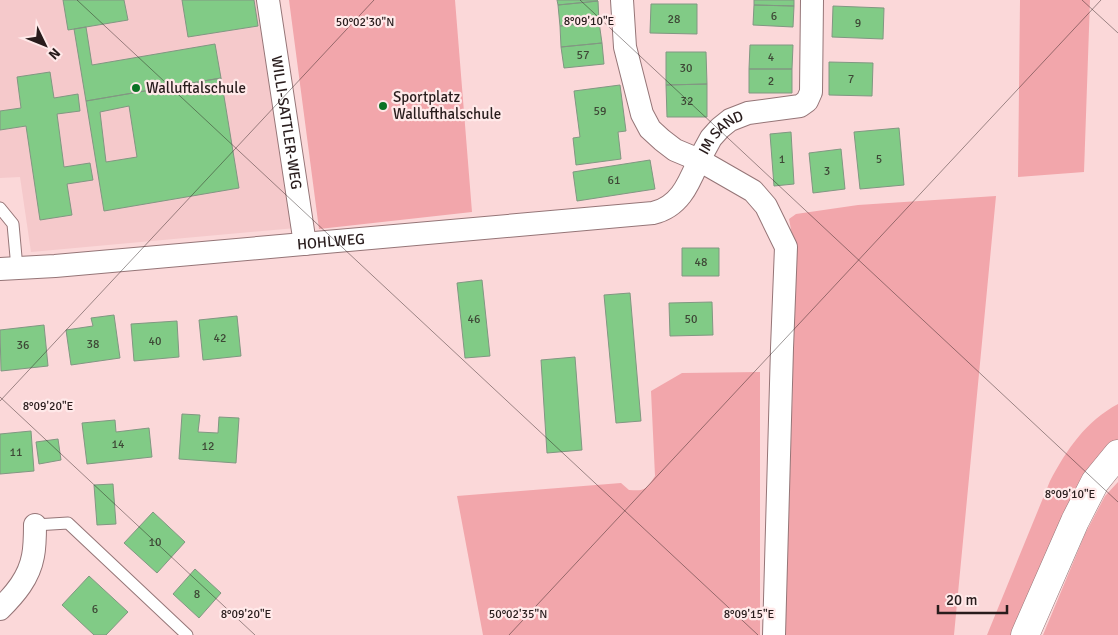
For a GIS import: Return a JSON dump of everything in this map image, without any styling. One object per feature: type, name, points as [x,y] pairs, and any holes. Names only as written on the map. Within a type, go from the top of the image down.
[{"type":"street","name":"WILLI-SATTLER-WEG","points":[[268,0],[305,244]]},
{"type":"street","name":"IM SAND","points":[[622,0],[625,47],[642,114],[650,129],[662,140],[675,150],[699,160],[711,138],[730,120],[748,113],[800,106],[807,101],[811,92],[812,0]]},
{"type":"street","name":"HOHLWEG","points":[[8,269],[654,213],[664,211],[683,194],[699,160]]},
{"type":"street","points":[[699,160],[752,191],[766,206],[786,247],[774,635]]},
{"type":"street","points":[[1025,635],[1075,521],[1095,482],[1118,454]]},
{"type":"street","points":[[0,609],[18,589],[26,576],[33,556],[35,525]]},
{"type":"lane","points":[[0,208],[13,224],[8,269]]},
{"type":"lane","points":[[35,525],[68,522],[187,635]]},
{"type":"shaded area","name":"Walluftalschule","points":[[0,0],[258,0],[296,228],[31,252],[20,177],[0,178]]},
{"type":"shaded area","name":"Sportplatz Wallufthalschule","points":[[289,0],[455,0],[472,212],[319,229]]},
{"type":"shaded area","points":[[1020,0],[1090,0],[1084,172],[1018,177]]},
{"type":"shaded area","points":[[996,196],[954,635],[785,635],[793,380],[793,240],[789,219],[796,214],[858,205]]},
{"type":"shaded area","points":[[760,372],[760,635],[483,635],[457,496],[621,483],[629,490],[645,489],[655,476],[651,391],[682,373]]},
{"type":"shaded area","points":[[1118,404],[1118,439],[1091,467],[1072,497],[1014,635],[987,635],[1056,469],[1087,427]]},
{"type":"shaded area","points":[[1118,482],[1118,635],[1043,635],[1085,534],[1105,496]]},
{"type":"building","points":[[63,0],[124,0],[128,20],[68,30]]},
{"type":"building","points":[[182,0],[254,0],[258,26],[188,37]]},
{"type":"building","points":[[557,0],[597,0],[598,1],[558,5]]},
{"type":"building","points":[[754,0],[794,0],[794,6],[754,5]]},
{"type":"building","points":[[598,1],[599,22],[560,26],[558,5]]},
{"type":"building","points":[[651,4],[697,4],[697,34],[650,33]]},
{"type":"building","points":[[754,5],[794,6],[793,27],[753,25]]},
{"type":"building","points":[[833,6],[884,8],[883,39],[832,37]]},
{"type":"building","points":[[599,22],[602,43],[561,47],[560,26]]},
{"type":"building","points":[[86,27],[92,65],[215,44],[221,78],[86,101],[74,29]]},
{"type":"building","points":[[602,43],[604,64],[564,68],[561,47]]},
{"type":"building","points":[[750,45],[793,45],[792,69],[749,69]]},
{"type":"building","points":[[666,52],[706,52],[707,84],[666,85]]},
{"type":"building","points":[[829,62],[873,63],[872,96],[829,95]]},
{"type":"building","points":[[749,69],[792,69],[792,93],[749,93]]},
{"type":"building","points":[[50,72],[54,98],[78,94],[80,111],[57,114],[64,167],[90,163],[93,180],[67,184],[72,215],[40,220],[26,126],[0,130],[0,111],[21,108],[17,77]]},
{"type":"building","points":[[221,78],[239,188],[104,211],[86,101]],"holes":[[[129,106],[137,157],[106,162],[100,112]]]},
{"type":"building","points":[[707,84],[707,117],[667,117],[666,85]]},
{"type":"building","points":[[620,85],[626,131],[618,132],[621,159],[576,165],[573,138],[580,137],[574,91]]},
{"type":"building","points":[[899,128],[904,185],[860,189],[854,132]]},
{"type":"building","points":[[791,132],[794,184],[774,186],[770,134]]},
{"type":"building","points":[[841,149],[845,189],[813,193],[809,153]]},
{"type":"building","points":[[650,160],[655,189],[577,201],[573,172]]},
{"type":"building","points":[[682,248],[719,248],[719,276],[682,276]]},
{"type":"building","points":[[482,280],[490,356],[465,358],[457,283]]},
{"type":"building","points":[[630,293],[641,421],[616,423],[604,295]]},
{"type":"building","points":[[712,302],[713,335],[670,336],[669,303]]},
{"type":"building","points":[[114,315],[120,358],[71,365],[66,330],[93,326],[91,318]]},
{"type":"building","points":[[237,316],[241,356],[203,360],[199,320]]},
{"type":"building","points":[[177,321],[179,357],[134,361],[131,324]]},
{"type":"building","points":[[44,325],[48,366],[1,371],[0,330]]},
{"type":"building","points":[[575,357],[582,450],[547,453],[541,360]]},
{"type":"building","points":[[182,414],[200,415],[198,432],[218,433],[219,417],[239,418],[236,463],[179,459]]},
{"type":"building","points":[[115,420],[116,432],[149,428],[152,457],[87,464],[82,423]]},
{"type":"building","points":[[31,431],[34,471],[0,474],[0,434]]},
{"type":"building","points":[[58,439],[61,460],[39,464],[36,442]]},
{"type":"building","points":[[113,484],[116,524],[97,525],[94,485]]},
{"type":"building","points":[[153,512],[185,542],[157,573],[124,543]]},
{"type":"building","points":[[195,569],[221,593],[199,618],[173,594]]},
{"type":"building","points":[[89,576],[128,612],[106,635],[94,635],[62,605]]},
{"type":"place","name":"Walluftalschule","points":[[136,88]]},
{"type":"place","name":"Sportplatz Wallufthalschule","points":[[383,106]]}]
